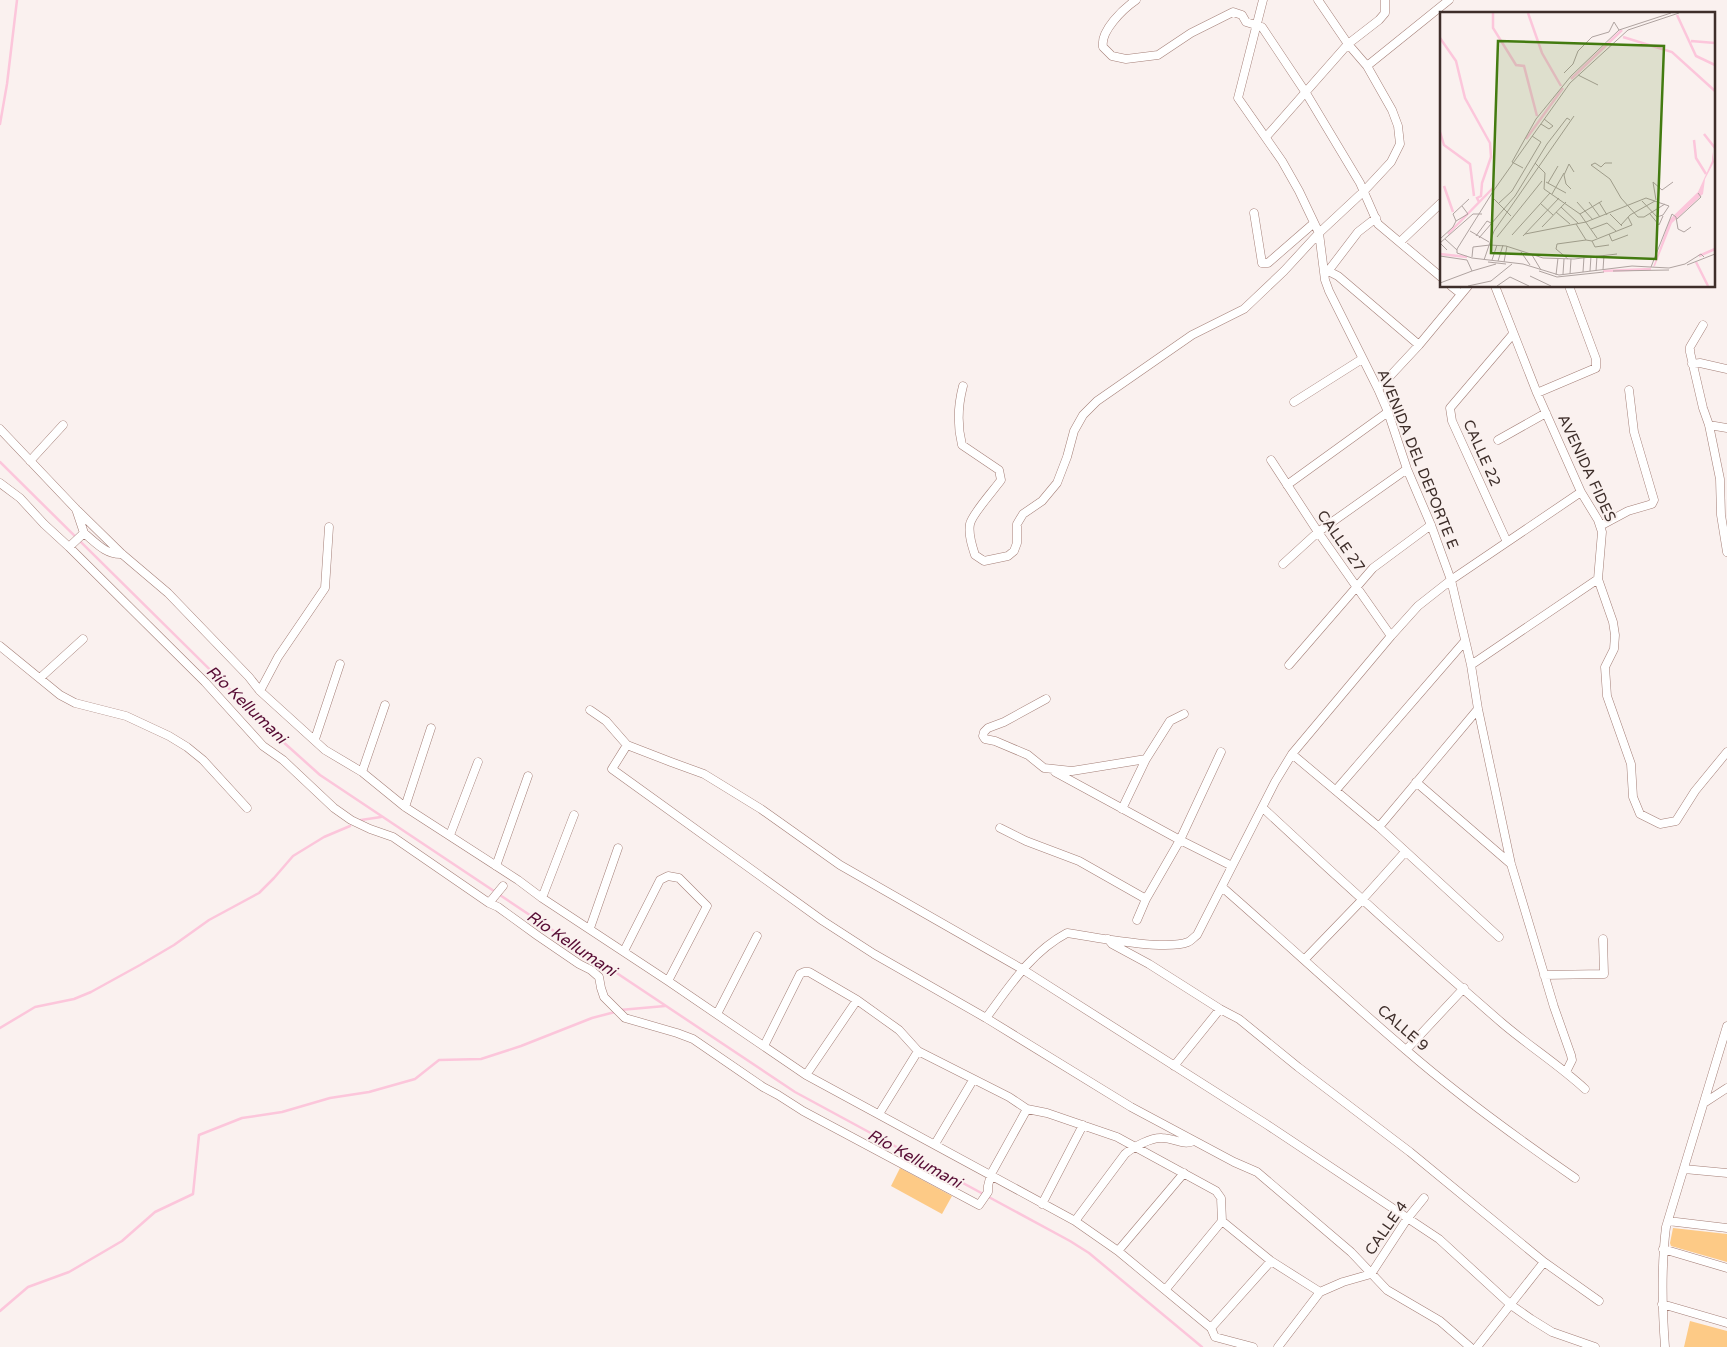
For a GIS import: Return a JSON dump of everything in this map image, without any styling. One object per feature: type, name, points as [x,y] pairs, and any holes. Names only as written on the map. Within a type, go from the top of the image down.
[{"type":"street","points":[[1136,0],[1120,14],[1104,36],[1104,47],[1112,56],[1133,59],[1158,55],[1191,33],[1233,12],[1242,15],[1246,22],[1262,27],[1306,93],[1364,191],[1378,224],[1440,276]]},
{"type":"street","points":[[1256,25],[1262,0]]},
{"type":"street","points":[[963,386],[959,400],[958,424],[962,445],[999,470],[1001,475],[1001,480],[972,517],[969,525],[971,545],[975,555],[984,561],[1008,556],[1014,551],[1017,542],[1017,524],[1023,514],[1042,502],[1057,483],[1068,458],[1074,431],[1083,415],[1097,401],[1192,336],[1244,309],[1391,162],[1400,144],[1398,126],[1392,110],[1367,66],[1348,44],[1318,0]]},
{"type":"street","points":[[1266,137],[1348,44],[1379,20],[1384,13],[1385,0]]},
{"type":"street","points":[[1367,66],[1449,0]]},
{"type":"street","name":"AVENIDA DEL DEPORTE E","points":[[1256,25],[1238,98],[1266,137],[1299,191],[1319,233],[1329,291],[1388,412],[1407,469],[1431,525],[1451,580],[1464,641],[1472,665],[1478,709],[1511,864],[1544,975],[1572,1055],[1572,1060],[1566,1072]]},
{"type":"street","points":[[1400,242],[1440,204]]},
{"type":"street","points":[[1254,213],[1262,263],[1268,263],[1314,223]]},
{"type":"street","points":[[1376,218],[1358,232],[1326,269],[1418,345]]},
{"type":"street","points":[[1454,288],[1461,294]]},
{"type":"street","points":[[1378,389],[1466,288]]},
{"type":"street","name":"AVENIDA FIDES","points":[[1496,288],[1537,393],[1581,492],[1600,526],[1602,532],[1598,579]]},
{"type":"street","points":[[1537,393],[1596,368],[1596,359],[1570,288]]},
{"type":"street","points":[[1703,325],[1690,346],[1690,352],[1724,483],[1721,515],[1727,552]]},
{"type":"street","name":"CALLE 22","points":[[1507,542],[1452,421],[1450,408],[1514,334]]},
{"type":"street","points":[[1294,402],[1362,359]]},
{"type":"street","points":[[1692,364],[1700,363],[1727,369]]},
{"type":"street","points":[[1600,526],[1628,512],[1652,504],[1654,500],[1634,432],[1629,390]]},
{"type":"street","points":[[1287,485],[1388,412]]},
{"type":"street","points":[[1498,440],[1546,413]]},
{"type":"street","points":[[30,461],[63,425]]},
{"type":"street","points":[[1709,425],[1727,428]]},
{"type":"street","points":[[0,428],[76,509],[122,554],[168,594],[249,677],[260,691],[325,750],[362,772],[405,807],[590,928],[806,1075],[1075,1221],[1118,1251],[1166,1290],[1211,1328],[1215,1337],[1253,1347]]},
{"type":"street","name":"CALLE 27","points":[[1272,460],[1318,532],[1391,636]]},
{"type":"street","points":[[1283,564],[1318,532],[1407,469]]},
{"type":"street","points":[[0,483],[20,498],[44,524],[72,545],[205,682],[263,746],[283,760],[334,808],[351,820],[392,836],[492,900],[498,907],[565,955],[591,970],[599,977],[600,988],[604,997],[625,1018],[677,1032],[693,1039],[763,1087],[778,1094],[804,1111],[980,1205],[986,1196],[991,1174],[1026,1109]]},
{"type":"street","points":[[986,1018],[1022,969],[1056,939],[1067,934],[1147,944],[1187,942],[1197,936],[1275,782],[1292,754],[1391,636],[1418,606],[1451,580],[1581,492]]},
{"type":"street","points":[[76,509],[82,534],[107,551],[113,554],[122,554]]},
{"type":"street","points":[[1289,665],[1373,568],[1431,525]]},
{"type":"street","points":[[260,691],[278,657],[325,588],[329,527]]},
{"type":"street","points":[[72,545],[82,534]]},
{"type":"street","points":[[1472,665],[1598,579],[1613,622],[1615,636],[1614,649],[1605,668],[1607,696],[1631,764],[1633,797],[1640,814],[1660,824],[1676,821],[1695,791],[1727,752]]},
{"type":"street","points":[[40,678],[83,639]]},
{"type":"street","points":[[1336,790],[1464,641]]},
{"type":"street","points":[[0,646],[60,695],[75,703],[126,716],[181,743],[203,760],[247,808]]},
{"type":"street","points":[[315,739],[340,664]]},
{"type":"street","points":[[1046,699],[1004,722],[988,728],[983,736],[985,739],[995,741],[1028,755],[1044,768],[1056,772],[1180,840],[1232,866]]},
{"type":"street","points":[[362,772],[385,705]]},
{"type":"street","points":[[1379,827],[1478,709]]},
{"type":"street","points":[[590,710],[606,721],[628,744],[704,774],[761,809],[840,864],[1022,969],[1266,1124],[1439,1239],[1511,1305],[1552,1332],[1595,1347]]},
{"type":"street","points":[[1122,809],[1146,759],[1170,721],[1184,714]]},
{"type":"street","points":[[405,807],[431,728]]},
{"type":"street","points":[[628,744],[612,769],[823,921],[874,954],[986,1018],[1131,1107],[1234,1162],[1258,1172],[1351,1252],[1387,1290],[1440,1321],[1470,1347]]},
{"type":"street","points":[[1137,920],[1146,899],[1180,840],[1221,752]]},
{"type":"street","points":[[1292,754],[1379,827],[1499,937]]},
{"type":"street","points":[[1044,768],[1072,771],[1146,759]]},
{"type":"street","points":[[450,835],[478,762]]},
{"type":"street","points":[[496,866],[528,776]]},
{"type":"street","points":[[1416,782],[1511,864]]},
{"type":"street","points":[[1263,808],[1362,900],[1503,1024],[1566,1072],[1585,1089]]},
{"type":"street","points":[[542,898],[574,816]]},
{"type":"street","points":[[1000,828],[1026,841],[1079,861],[1146,899]]},
{"type":"street","points":[[590,928],[618,848]]},
{"type":"street","points":[[1305,959],[1405,852]]},
{"type":"street","points":[[624,951],[660,880],[668,876],[679,878],[707,906],[668,981]]},
{"type":"street","name":"CALLE 9","points":[[1222,887],[1406,1050],[1461,1095],[1575,1178]]},
{"type":"street","points":[[492,900],[501,888]]},
{"type":"street","points":[[717,1014],[757,936]]},
{"type":"street","points":[[1108,938],[1112,944],[1149,964],[1239,1019],[1298,1067],[1410,1152],[1544,1262],[1599,1302]]},
{"type":"street","points":[[1544,975],[1604,974],[1603,939]]},
{"type":"street","points":[[764,1046],[800,974],[809,972],[857,1000],[899,1030],[918,1050],[1009,1097],[1026,1109],[1047,1113],[1117,1137],[1216,1191],[1221,1198],[1222,1221],[1166,1290]]},
{"type":"street","points":[[1406,1050],[1464,988]]},
{"type":"street","points":[[806,1075],[857,1000]]},
{"type":"street","points":[[1174,1066],[1220,1009]]},
{"type":"street","points":[[1665,1347],[1662,1304],[1663,1249],[1668,1221],[1727,1026]]},
{"type":"street","points":[[879,1114],[918,1050]]},
{"type":"street","points":[[936,1144],[973,1080]]},
{"type":"street","points":[[1704,1103],[1727,1088]]},
{"type":"street","points":[[1042,1204],[1083,1125]]},
{"type":"street","points":[[1075,1221],[1125,1154],[1134,1146],[1163,1138],[1188,1143],[1194,1141]]},
{"type":"street","points":[[1684,1169],[1727,1173]]},
{"type":"street","points":[[1118,1251],[1184,1173]]},
{"type":"street","name":"CALLE 4","points":[[1371,1274],[1407,1219],[1424,1198]]},
{"type":"street","points":[[1222,1221],[1271,1261],[1320,1292]]},
{"type":"street","points":[[1668,1221],[1727,1228]]},
{"type":"street","points":[[1663,1249],[1727,1268]]},
{"type":"street","points":[[1211,1328],[1271,1261]]},
{"type":"street","points":[[1477,1347],[1544,1262]]},
{"type":"street","points":[[1278,1347],[1320,1292],[1343,1282],[1371,1274]]},
{"type":"street","points":[[1662,1304],[1727,1323]]},
{"type":"shaded area","points":[[900,1168],[952,1196],[942,1214],[891,1186]]},
{"type":"shaded area","points":[[1673,1228],[1727,1234],[1727,1262],[1671,1246]]},
{"type":"shaded area","points":[[1690,1321],[1727,1331],[1727,1347],[1684,1347]]},
{"type":"waterway","points":[[0,124],[7,84],[17,0]]},
{"type":"waterway","name":"Río Kellumani","points":[[0,462],[281,740],[320,775],[795,1092],[1089,1253],[1202,1347]]},
{"type":"waterway","points":[[361,820],[381,817]]},
{"type":"waterway","points":[[0,1028],[35,1007],[74,999],[91,992],[140,965],[174,945],[209,920],[259,893],[293,856],[324,837],[350,826]]},
{"type":"waterway","points":[[620,1010],[665,1006]]},
{"type":"waterway","points":[[0,1311],[28,1287],[69,1272],[122,1241],[155,1212],[193,1194],[199,1135],[242,1118],[282,1112],[330,1098],[369,1092],[415,1079],[439,1060],[481,1059],[521,1046],[592,1018],[615,1012]]}]
